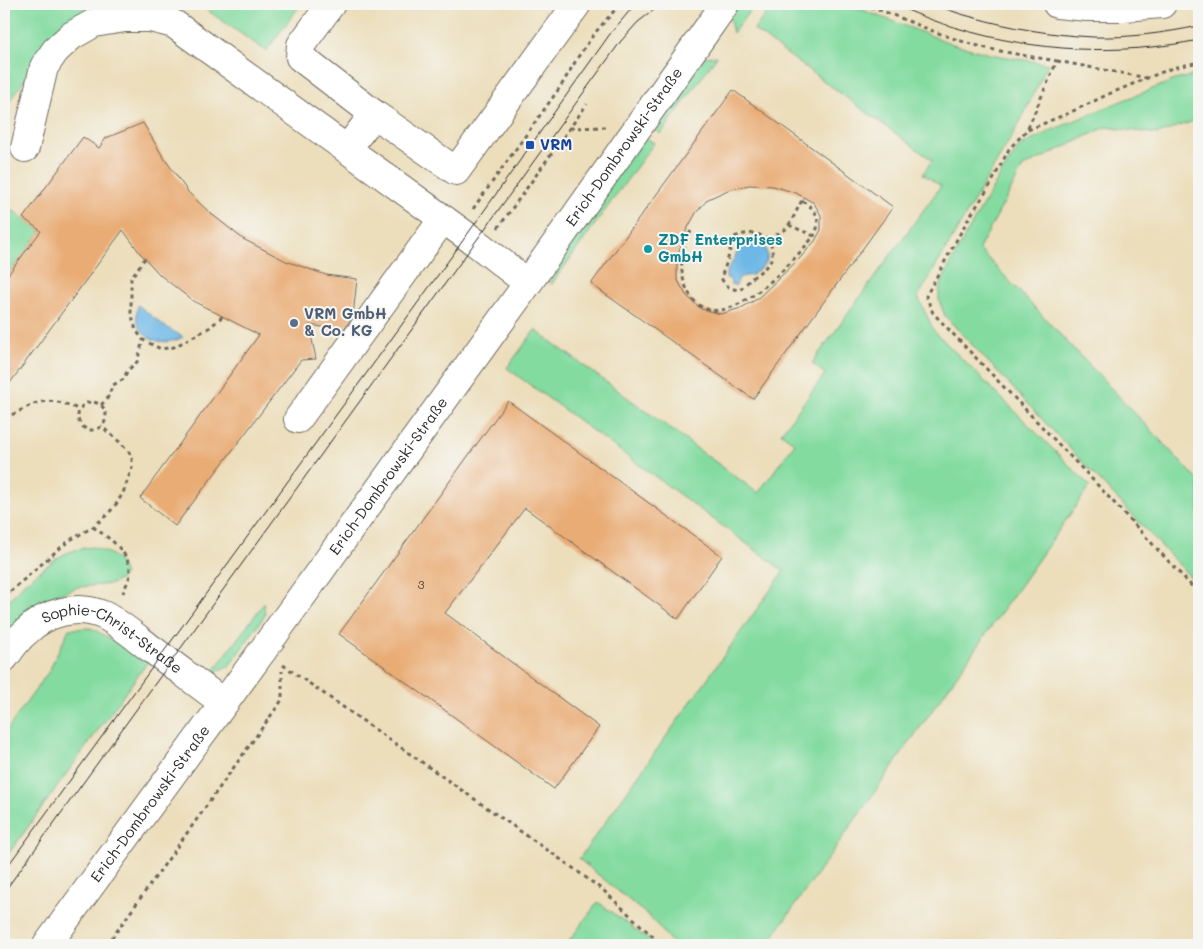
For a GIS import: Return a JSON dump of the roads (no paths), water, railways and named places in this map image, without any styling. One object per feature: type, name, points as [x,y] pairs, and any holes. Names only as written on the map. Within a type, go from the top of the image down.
[{"type":"street","points":[[331,4],[301,45],[300,57],[374,114],[456,171],[577,4]]},
{"type":"street","name":"Erich-Dombrowski-Straße","points":[[47,945],[528,283],[726,4]]},
{"type":"street","points":[[1057,4],[1087,7],[1124,7],[1162,4]]},
{"type":"street","points":[[25,148],[44,67],[55,50],[71,36],[94,24],[125,18],[150,18],[174,24],[484,248],[528,283]]},
{"type":"street","points":[[347,149],[374,114]]},
{"type":"street","points":[[298,419],[450,224]]},
{"type":"street","name":"Sophie-Christ-Straße","points":[[4,658],[25,632],[36,623],[68,611],[90,611],[104,616],[128,632],[224,703]]},
{"type":"water","points":[[746,241],[765,246],[767,260],[752,275],[740,277],[736,286],[731,284],[730,279],[726,278],[726,273],[741,243]]},
{"type":"water","points":[[138,305],[164,326],[183,337],[169,342],[162,342],[149,337],[140,328],[137,321]]},
{"type":"tram line","points":[[4,871],[454,253],[610,34],[637,4]]},
{"type":"tram line","points":[[4,892],[621,41],[638,22],[662,4]]},
{"type":"tram line","points":[[893,4],[957,28],[987,36],[1047,47],[1108,50],[1169,45],[1199,40]]},
{"type":"tram line","points":[[932,4],[1002,24],[1047,33],[1078,36],[1133,36],[1199,26]]},
{"type":"place","name":"VRM","points":[[530,145]]},
{"type":"place","name":"ZDF Enterprises GmbH","points":[[648,249]]},
{"type":"place","name":"VRM GmbH & Co. KG","points":[[294,323]]}]
